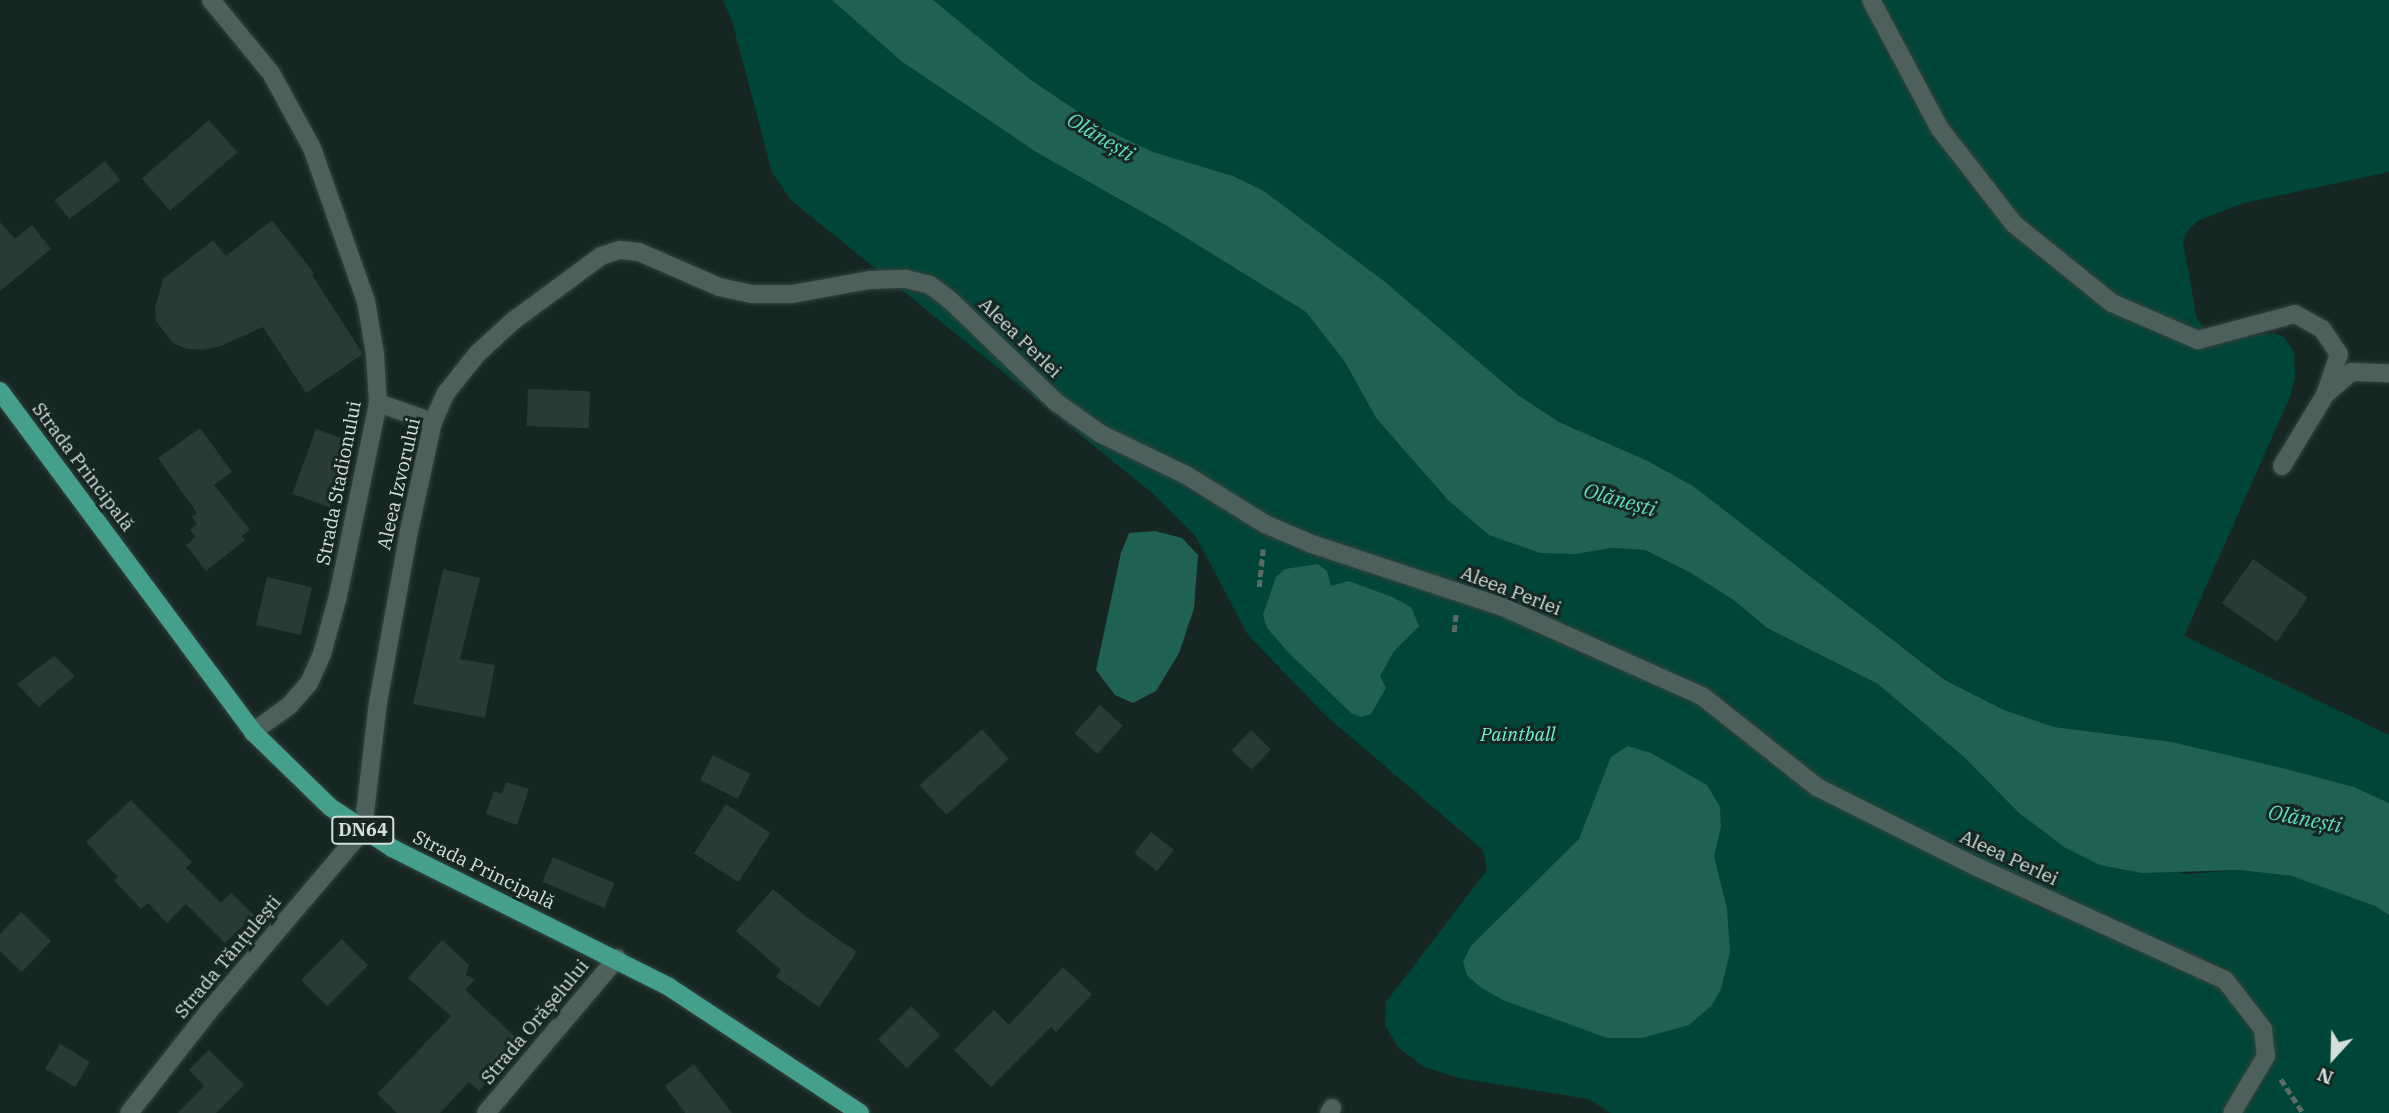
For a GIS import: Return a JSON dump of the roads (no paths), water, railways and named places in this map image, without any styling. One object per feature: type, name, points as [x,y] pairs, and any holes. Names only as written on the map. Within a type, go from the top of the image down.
[{"type":"main road","name":"Strada Principală","points":[[0,391],[253,732],[302,783],[363,830],[392,848],[617,958],[726,1022],[860,1113]]},
{"type":"street","name":"Strada Stadionului","points":[[211,0],[271,73],[312,148],[366,301],[375,354],[378,403],[338,596],[322,654],[309,682],[290,705],[253,732]]},
{"type":"street","points":[[1871,0],[1940,129],[2014,224],[2112,303],[2198,340],[2295,314],[2322,329],[2339,354],[2325,395],[2282,466]]},
{"type":"street","name":"Aleea Izvorului","points":[[363,830],[392,620],[433,422],[446,393],[477,354],[513,321],[601,256],[620,250],[639,252]]},
{"type":"street","name":"Aleea Perlei","points":[[639,252],[719,287],[751,294],[793,294],[870,279],[906,279],[930,285],[1068,411],[1101,434],[1186,475],[1265,524],[1312,544],[1505,608],[1702,696],[1817,787],[1977,867],[2225,980],[2263,1029],[2266,1056],[2232,1113]]},
{"type":"street","points":[[2325,395],[2351,372],[2389,373]]},
{"type":"street","points":[[378,403],[433,422]]},
{"type":"street","name":"Strada Tănțulești","points":[[129,1113],[208,1011],[363,830]]},
{"type":"street","name":"Strada Orășelului","points":[[486,1113],[617,958]]},
{"type":"water","name":"Olănești","points":[[832,0],[933,0],[1031,80],[1101,127],[1153,152],[1233,176],[1264,191],[1384,281],[1518,395],[1559,422],[1648,461],[1693,486],[1945,680],[2004,710],[2054,727],[2172,742],[2354,787],[2389,803],[2389,915],[2375,906],[2292,876],[2239,870],[2142,873],[2100,865],[2064,847],[2019,813],[1964,757],[1878,684],[1767,628],[1735,601],[1691,573],[1645,550],[1612,548],[1576,554],[1540,553],[1489,535],[1448,500],[1376,418],[1345,362],[1306,312],[1167,226],[1036,152],[901,61]]},
{"type":"water","points":[[1155,531],[1182,538],[1198,555],[1194,608],[1179,653],[1156,691],[1133,703],[1115,695],[1096,670],[1121,553],[1129,533]]},
{"type":"water","points":[[1318,564],[1327,571],[1331,586],[1349,581],[1411,607],[1419,626],[1394,651],[1380,676],[1386,688],[1371,714],[1361,717],[1351,713],[1267,628],[1263,615],[1276,577],[1285,569]]},
{"type":"water","points":[[1628,746],[1651,753],[1707,785],[1720,807],[1721,827],[1714,856],[1727,909],[1730,952],[1721,989],[1712,1005],[1689,1025],[1642,1038],[1607,1038],[1503,1000],[1480,987],[1467,975],[1463,962],[1471,946],[1579,839],[1611,757]]},
{"type":"park label","name":"Paintball","points":[[1518,735]]}]
